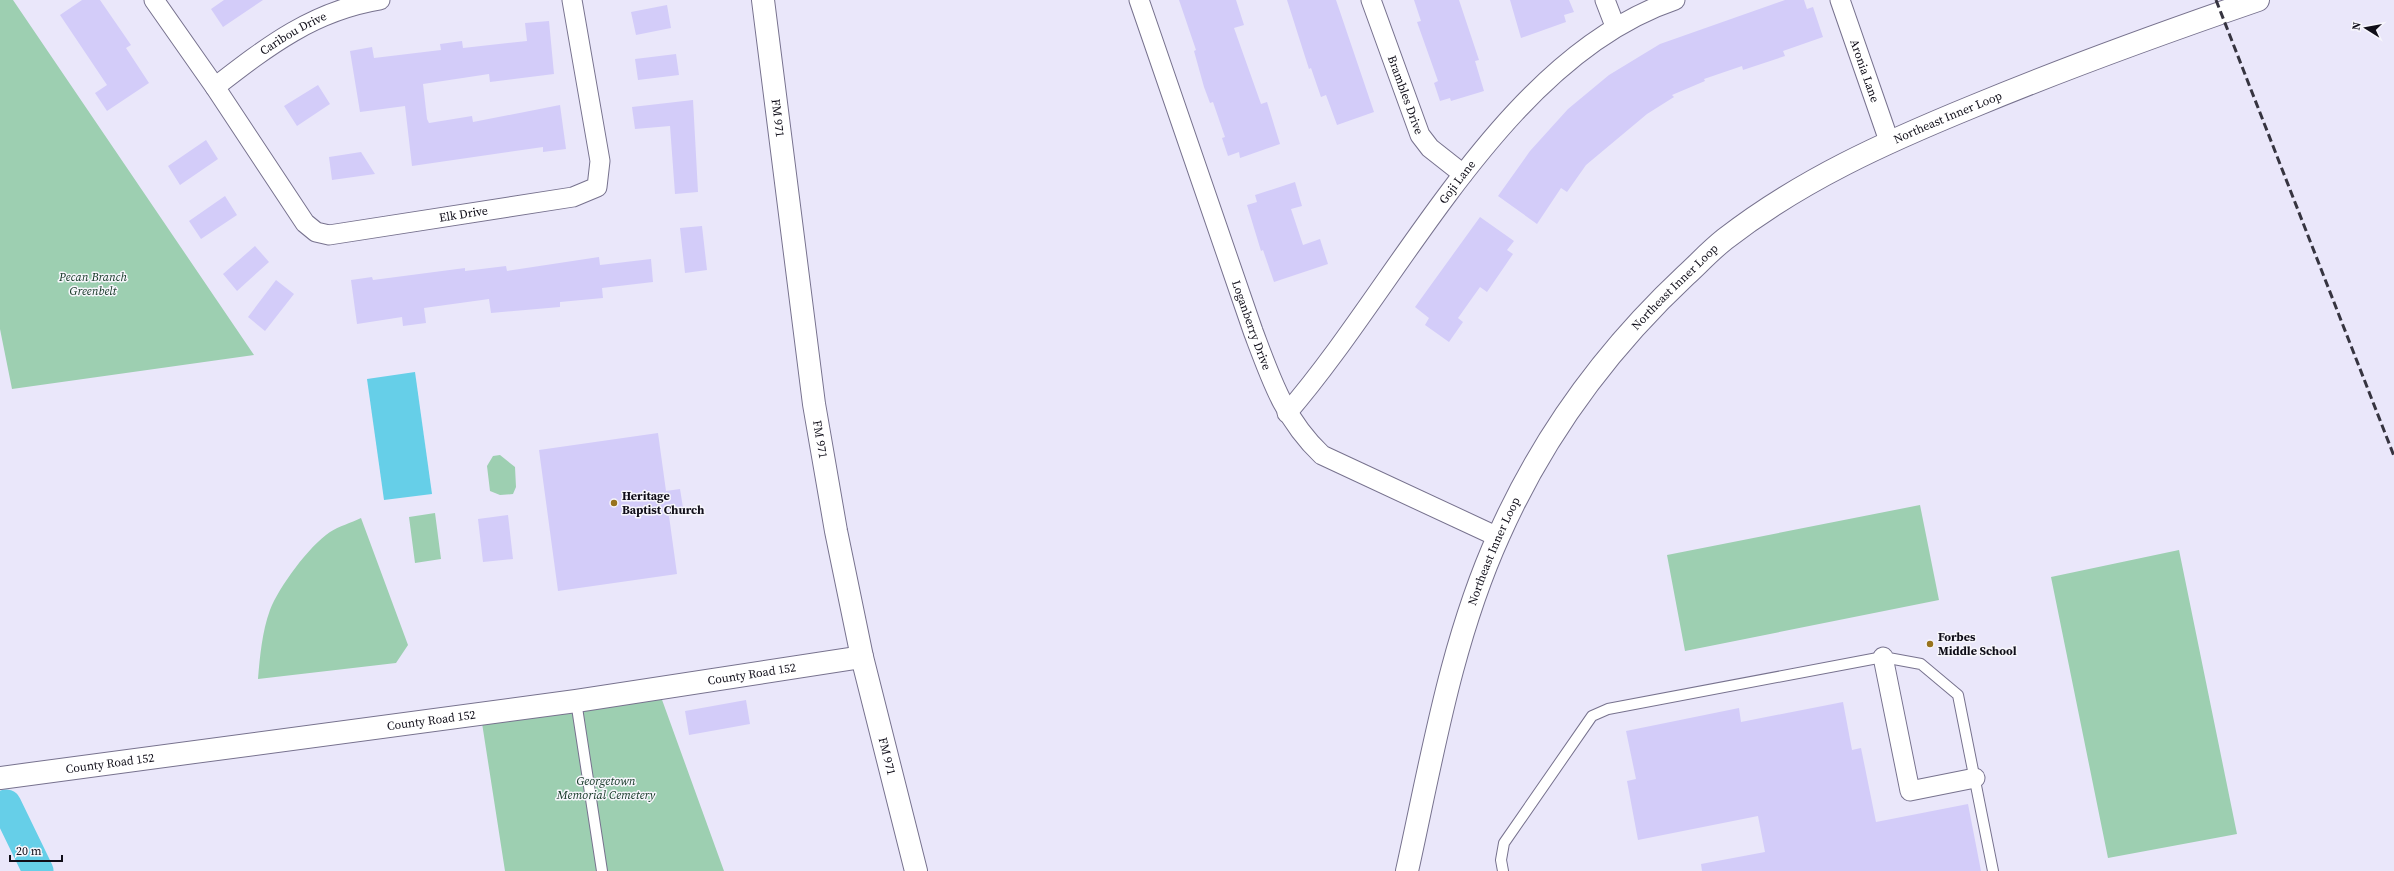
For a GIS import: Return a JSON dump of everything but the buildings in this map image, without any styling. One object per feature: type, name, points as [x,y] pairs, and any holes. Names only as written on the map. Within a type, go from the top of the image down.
[{"type":"main road","name":"FM 971","points":[[763,0],[814,404],[836,531],[862,657],[916,871]]},
{"type":"main road","name":"Northeast Inner Loop","points":[[1407,871],[1460,637],[1498,537],[1530,471],[1584,388],[1650,309],[1724,239],[1815,178],[1889,141],[2068,66],[2258,0]]},
{"type":"main road","name":"County Road 152","points":[[0,778],[576,701],[862,657]]},
{"type":"street","points":[[154,0],[215,87]]},
{"type":"street","name":"Caribou Drive","points":[[215,87],[266,48],[295,29],[351,2],[380,0]]},
{"type":"street","name":"Elk Drive","points":[[215,87],[305,223],[316,232],[329,235],[573,197],[597,187],[600,161],[572,0]]},
{"type":"street","name":"Loganberry Drive","points":[[1139,0],[1253,331],[1273,386],[1287,413],[1304,438],[1322,455],[1498,537]]},
{"type":"street","name":"Brambles Drive","points":[[1371,0],[1420,135],[1430,148],[1463,174]]},
{"type":"street","points":[[1605,0],[1615,26]]},
{"type":"street","name":"Goji Lane","points":[[1287,413],[1317,378],[1463,174],[1507,123],[1554,74],[1615,26],[1675,0]]},
{"type":"street","name":"Aronia Lane","points":[[1840,0],[1889,141]]},
{"type":"street","points":[[1883,657],[1910,791],[1975,778]]},
{"type":"lane","points":[[1503,871],[1501,860],[1504,842],[1592,716],[1608,710],[1883,657],[1921,664],[1958,694],[1993,871]]},
{"type":"lane","points":[[576,701],[602,871]]},
{"type":"green space","name":"Pecan Branch Greenbelt","points":[[0,0],[13,0],[254,355],[12,389],[0,329]]},
{"type":"green space","points":[[500,455],[515,467],[516,487],[513,494],[500,495],[490,491],[487,466],[493,456]]},
{"type":"green space","points":[[1920,505],[1939,600],[1685,651],[1667,555]]},
{"type":"green space","points":[[435,513],[441,559],[415,563],[409,517]]},
{"type":"green space","points":[[361,518],[408,645],[396,663],[258,679],[265,627],[274,601],[287,579],[304,557],[322,538],[341,526]]},
{"type":"green space","points":[[2179,550],[2237,834],[2108,858],[2051,577]]},
{"type":"green space","name":"Georgetown Memorial Cemetery","points":[[661,697],[724,871],[505,871],[482,723]]},
{"type":"water","points":[[415,372],[432,494],[384,500],[367,379]]},
{"type":"waterway","points":[[6,805],[38,871]]},
{"type":"railway","points":[[2216,0],[2394,456]]},
{"type":"place","name":"Heritage Baptist Church","points":[[614,503]]},
{"type":"place","name":"Forbes Middle School","points":[[1930,644]]}]
